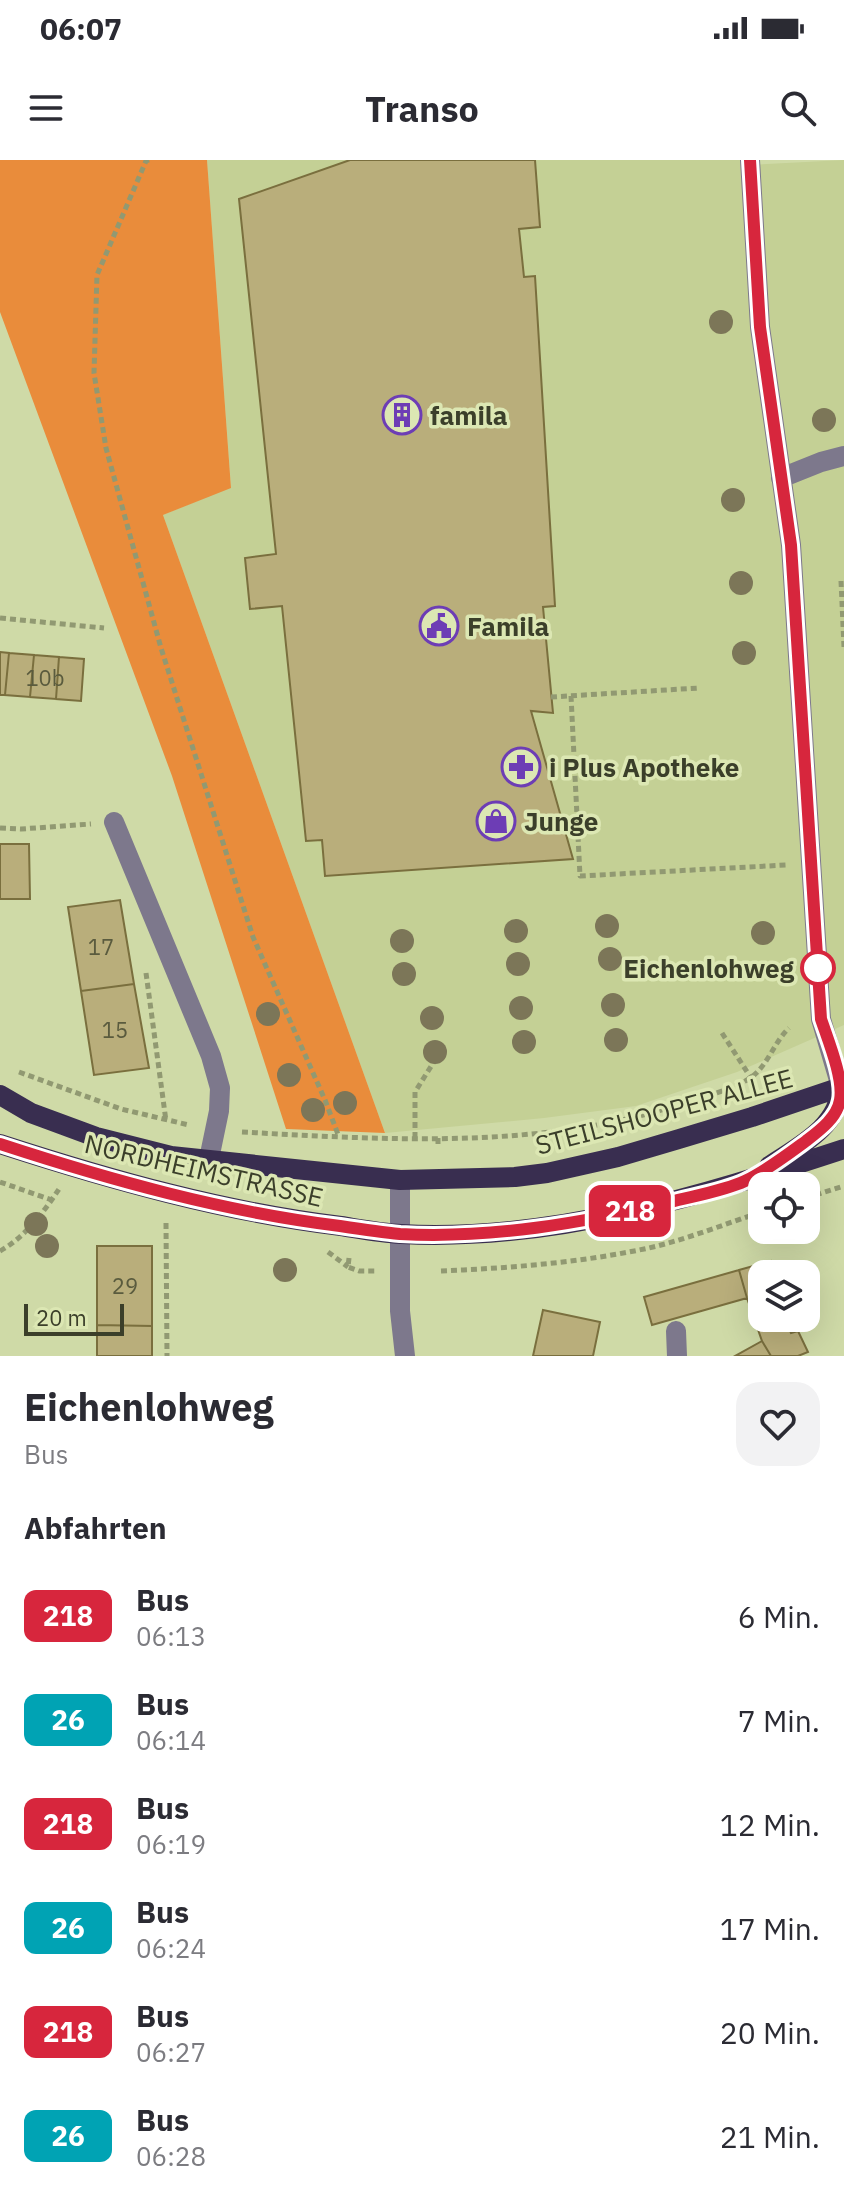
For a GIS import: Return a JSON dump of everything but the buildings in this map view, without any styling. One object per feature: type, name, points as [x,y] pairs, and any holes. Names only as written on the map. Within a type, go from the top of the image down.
[{"type":"main road","name":"STEILSHOOPER ALLEE","points":[[400,1180],[515,1177],[547,1173],[618,1157],[843,1088]]},
{"type":"main road","points":[[745,1181],[816,1133],[836,1111],[843,1088]]},
{"type":"main road","name":"NORDHEIMSTRASSE","points":[[0,1095],[31,1113],[96,1137],[171,1156],[400,1180]]},
{"type":"main road","name":"NORDHEIMSTRASSE","points":[[0,1144],[71,1167],[254,1213],[400,1234]]},
{"type":"main road","points":[[400,1234],[456,1234],[541,1226],[639,1209],[745,1181],[844,1149]]},
{"type":"street","points":[[750,160],[760,327],[791,545],[821,1019],[843,1088]]},
{"type":"street","points":[[781,478],[844,456]]},
{"type":"street","points":[[114,822],[211,1056],[220,1088],[219,1111],[209,1159]]},
{"type":"street","points":[[400,1180],[400,1311],[405,1356]]},
{"type":"street","points":[[676,1331],[677,1356]]},
{"type":"path","points":[[147,160],[97,275],[94,373],[106,448],[161,648],[253,937],[339,1137]]},
{"type":"path","points":[[841,581],[844,647]]},
{"type":"path","points":[[0,618],[104,628]]},
{"type":"path","points":[[551,697],[699,688]]},
{"type":"path","points":[[571,696],[580,876],[811,863]]},
{"type":"path","points":[[0,828],[114,822]]},
{"type":"path","points":[[145,971],[166,1121]]},
{"type":"path","points":[[18,1072],[121,1109],[215,1129],[363,1138],[534,1134],[656,1112],[735,1086],[751,1078],[770,1055],[779,1036],[789,1028]]},
{"type":"path","points":[[722,1033],[751,1078]]},
{"type":"path","points":[[415,1138],[415,1092],[435,1060]]},
{"type":"path","points":[[363,1138],[363,1147]]},
{"type":"path","points":[[438,1138],[438,1146]]},
{"type":"path","points":[[0,1182],[52,1200]]},
{"type":"path","points":[[820,1194],[844,1186]]},
{"type":"path","points":[[0,1251],[14,1243],[60,1188]]},
{"type":"path","points":[[432,1271],[441,1268],[501,1269],[647,1249],[748,1217]]},
{"type":"path","points":[[166,1223],[167,1356]]},
{"type":"path","points":[[349,1258],[348,1267],[359,1271]]},
{"type":"shaded area","points":[[0,160],[207,160],[231,488],[163,515],[385,1133],[286,1129],[172,776],[0,312]]},
{"type":"shaded area","points":[[207,160],[746,160],[748,165],[844,160],[844,1025],[737,1072],[636,1106],[385,1133],[163,515],[231,487]]},
{"type":"bus line","name":"218","points":[[0,1144],[71,1167],[254,1213],[400,1234],[456,1234],[541,1226],[609,1215],[745,1181],[796,1148],[832,1118],[840,1102],[841,1087],[821,1019],[791,545],[760,327],[750,160]]},
{"type":"place","name":"famila","points":[[402,415]]},
{"type":"place","name":"Famila","points":[[439,626]]},
{"type":"place","name":"i Plus Apotheke","points":[[521,767]]},
{"type":"place","name":"Junge","points":[[496,821]]},
{"type":"place","name":"Eichenlohweg","points":[[818,968]]}]
